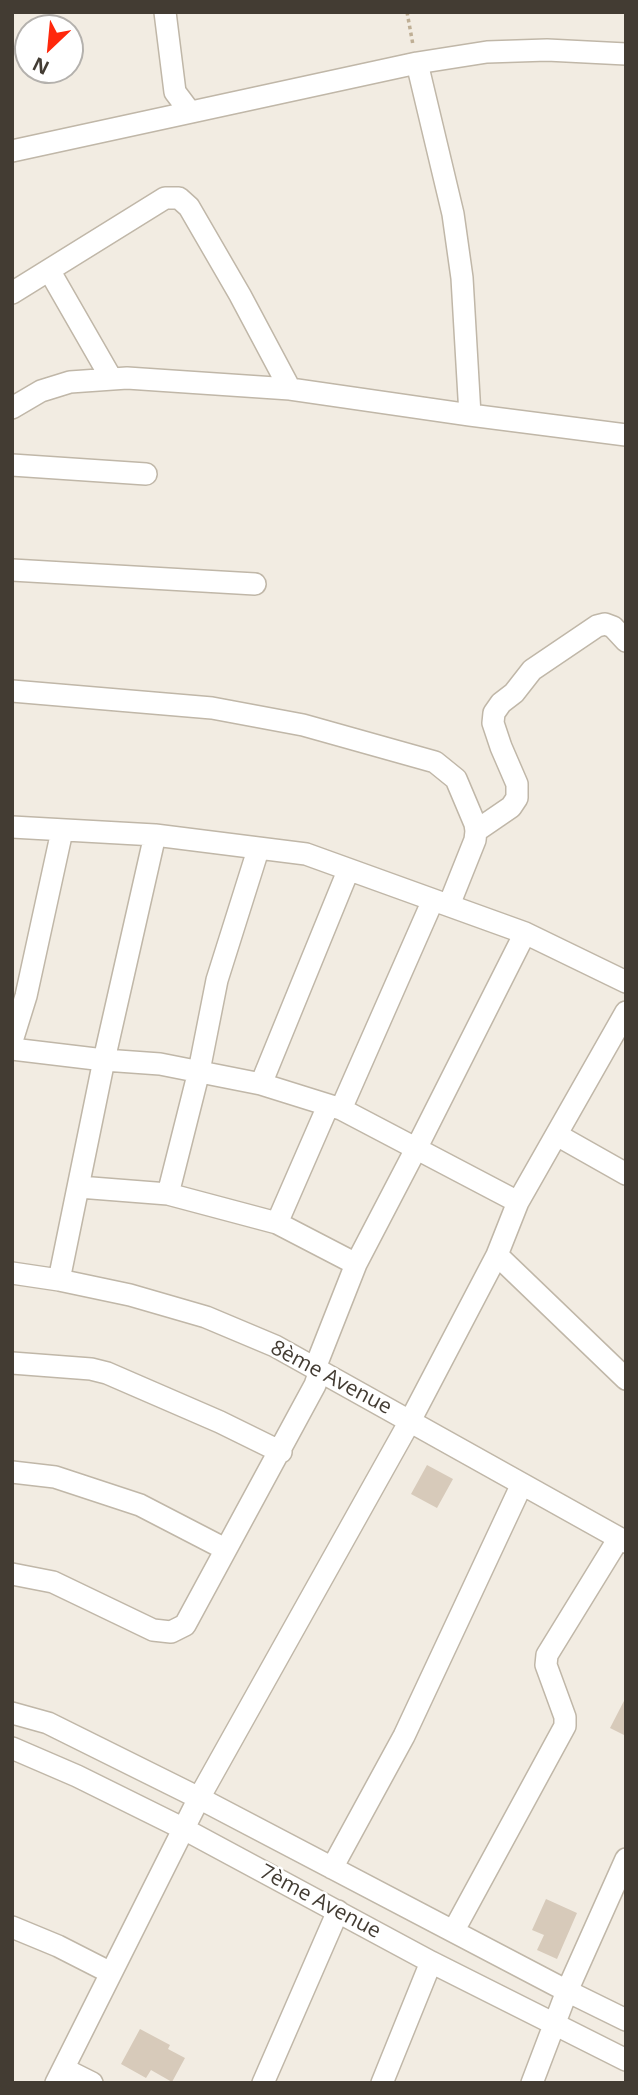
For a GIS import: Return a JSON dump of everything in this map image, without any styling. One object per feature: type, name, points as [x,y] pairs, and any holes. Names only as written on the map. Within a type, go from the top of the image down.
[{"type":"street","points":[[165,12],[174,92],[190,112]]},
{"type":"street","points":[[12,150],[417,63],[487,52],[547,50],[626,54]]},
{"type":"street","points":[[417,63],[453,214],[462,278],[470,415]]},
{"type":"street","points":[[12,293],[165,198],[179,198],[189,207],[290,388]]},
{"type":"street","points":[[49,270],[111,378]]},
{"type":"street","points":[[12,409],[41,391],[70,382],[111,378],[290,388],[626,435]]},
{"type":"street","points":[[12,465],[146,474]]},
{"type":"street","points":[[12,570],[255,584]]},
{"type":"street","points":[[476,831],[511,807],[517,798],[517,784],[493,723],[494,713],[501,703],[514,693],[532,670],[597,626],[605,624],[613,627],[626,641]]},
{"type":"street","points":[[12,691],[212,708],[303,725],[435,762],[456,779],[475,824],[474,840],[277,1223]]},
{"type":"street","points":[[12,827],[155,835],[306,855],[525,933],[626,982]]},
{"type":"street","points":[[12,1041],[26,996],[22,958],[62,831]]},
{"type":"street","points":[[59,1280],[104,1060],[155,835]]},
{"type":"street","points":[[168,1194],[199,1071],[217,980],[258,850]]},
{"type":"street","points":[[261,1084],[348,871]]},
{"type":"street","points":[[12,1574],[53,1582],[153,1630],[171,1632],[185,1625],[281,1452],[317,1381],[315,1368],[356,1264],[525,933]]},
{"type":"street","points":[[92,2083],[60,2076],[199,1798],[410,1421],[497,1255],[519,1202],[626,1012]]},
{"type":"street","points":[[12,1049],[160,1064],[261,1084],[335,1107],[519,1202]]},
{"type":"street","points":[[557,1135],[626,1174]]},
{"type":"street","points":[[79,1187],[168,1194],[277,1223],[356,1264]]},
{"type":"street","points":[[497,1255],[626,1379]]},
{"type":"street","name":"8ème Avenue","points":[[12,1273],[131,1295],[206,1317],[275,1346],[521,1486],[622,1540]]},
{"type":"street","points":[[12,1363],[92,1369],[107,1373],[281,1452]]},
{"type":"street","points":[[12,1472],[55,1477],[140,1505],[225,1549]]},
{"type":"street","points":[[332,1868],[404,1736],[521,1486]]},
{"type":"street","points":[[454,1930],[565,1726],[565,1717],[546,1665],[547,1655],[622,1540]]},
{"type":"street","name":"7ème Avenue","points":[[12,1713],[48,1723],[199,1798],[626,2020]]},
{"type":"street","name":"7ème Avenue","points":[[12,1748],[77,1776],[184,1829],[431,1962],[626,2060]]},
{"type":"street","points":[[532,2083],[567,1991],[626,1859]]},
{"type":"street","points":[[263,2083],[338,1911]]},
{"type":"street","points":[[12,1927],[58,1946],[111,1973]]},
{"type":"street","points":[[382,2083],[431,1962]]},
{"type":"path","points":[[407,12],[417,63]]},
{"type":"building","points":[[427,1465],[453,1479],[437,1508],[411,1494]]},
{"type":"building","points":[[626,1697],[626,1736],[610,1728]]},
{"type":"building","points":[[546,1899],[577,1913],[557,1959],[537,1950],[544,1935],[532,1930]]},
{"type":"building","points":[[140,2029],[170,2045],[168,2049],[185,2058],[172,2082],[151,2070],[146,2078],[121,2064]]}]
